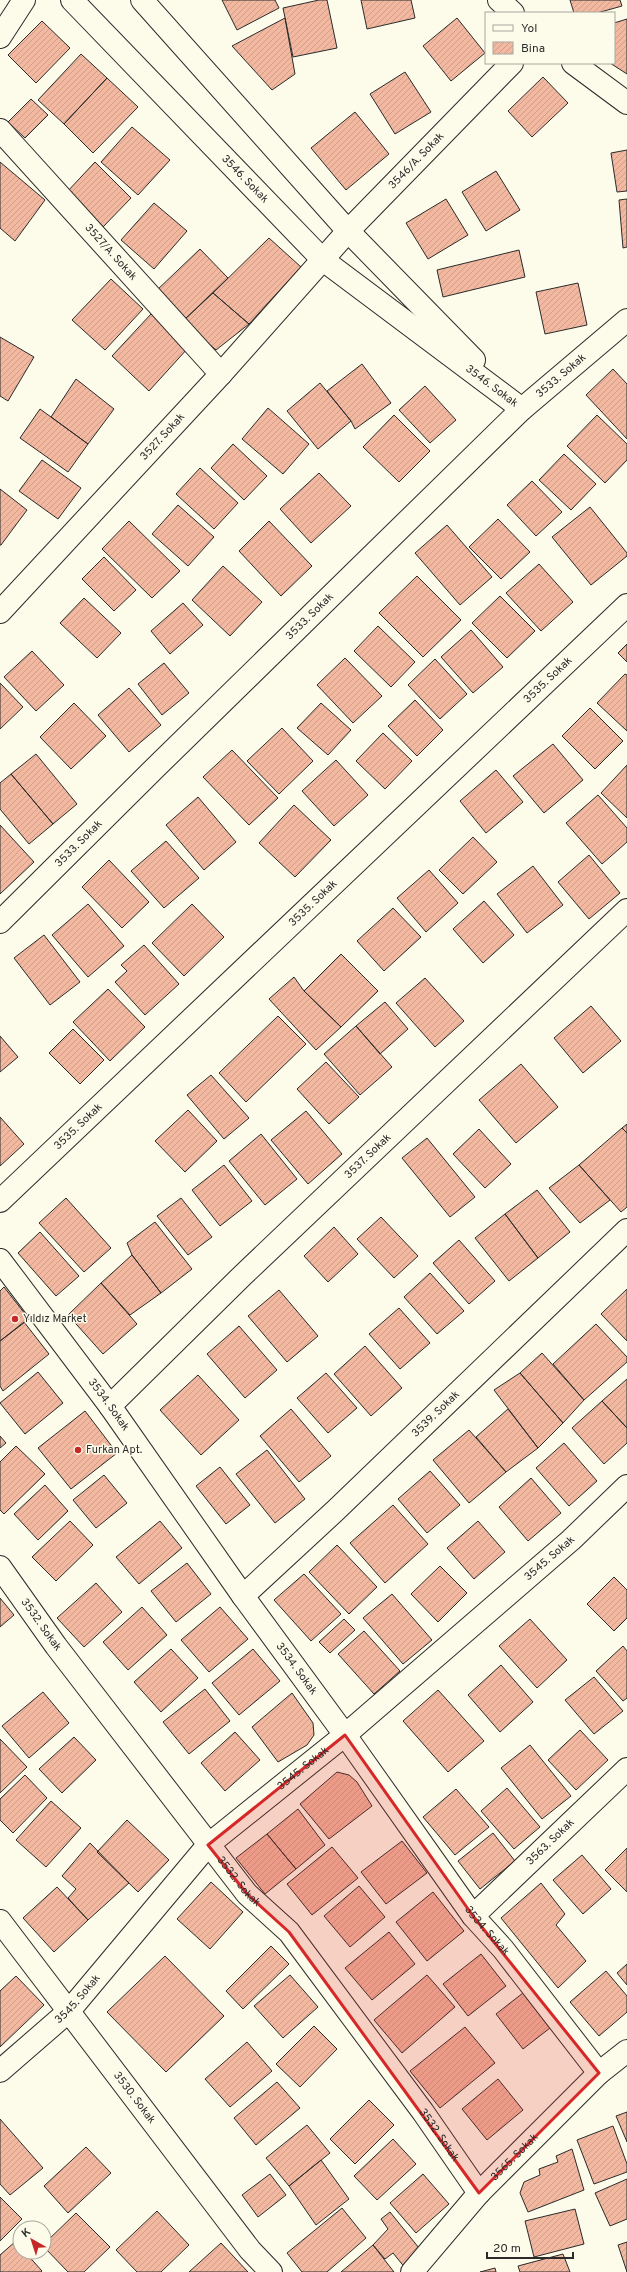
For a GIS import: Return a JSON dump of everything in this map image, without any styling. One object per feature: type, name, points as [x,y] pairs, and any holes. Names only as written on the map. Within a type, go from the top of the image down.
[{"type":"street","points":[[0,36],[24,0]]},
{"type":"street","name":"3546. Sokak","points":[[72,0],[323,260],[522,409]]},
{"type":"street","name":"3546. Sokak","points":[[142,0],[348,231],[522,409]]},
{"type":"street","points":[[499,0],[512,12]]},
{"type":"street","name":"3546/A. Sokak","points":[[323,260],[348,231],[511,64]]},
{"type":"street","points":[[574,64],[627,103]]},
{"type":"street","name":"3527/A. Sokak","points":[[0,130],[222,374]]},
{"type":"street","name":"3527. Sokak","points":[[0,612],[222,374],[323,260]]},
{"type":"street","name":"3533. Sokak","points":[[0,922],[162,760],[522,409],[627,320]]},
{"type":"street","name":"3535. Sokak","points":[[0,1201],[627,605]]},
{"type":"street","name":"3537. Sokak","points":[[110,1406],[243,1275],[627,910]]},
{"type":"street","name":"3539. Sokak","points":[[243,1596],[342,1505],[627,1230]]},
{"type":"street","name":"3534. Sokak","points":[[0,1260],[110,1406],[243,1596],[345,1735],[473,1916],[503,1949],[599,2073]]},
{"type":"street","name":"3545. Sokak","points":[[0,2072],[69,2011],[208,1845],[345,1735],[571,1540],[627,1486]]},
{"type":"street","name":"3532. Sokak","points":[[0,1567],[56,1646],[208,1845],[247,1894],[289,1932],[423,2112],[479,2193]]},
{"type":"street","name":"3563. Sokak","points":[[473,1916],[627,1769]]},
{"type":"street","name":"3530. Sokak","points":[[0,1921],[250,2250],[271,2272]]},
{"type":"street","name":"3565. Sokak","points":[[424,2267],[479,2193],[599,2073],[627,2052]]},
{"type":"highlighted area","points":[[345,1735],[473,1916],[599,2073],[479,2193],[289,1932],[247,1894],[208,1845]]},
{"type":"building","points":[[222,0],[275,0],[279,8],[237,30]]},
{"type":"building","points":[[319,0],[327,0],[337,48],[293,57],[283,8]]},
{"type":"building","points":[[361,0],[411,0],[415,18],[367,29]]},
{"type":"building","points":[[570,0],[620,0],[622,6],[601,12],[574,12]]},
{"type":"building","points":[[285,18],[295,74],[272,90],[232,46]]},
{"type":"building","points":[[457,18],[485,53],[451,81],[423,46]]},
{"type":"building","points":[[627,19],[627,74],[612,64],[615,64],[615,23]]},
{"type":"building","points":[[42,21],[70,48],[36,83],[8,55]]},
{"type":"building","points":[[81,54],[107,78],[64,124],[38,100]]},
{"type":"building","points":[[405,72],[431,112],[395,134],[370,94]]},
{"type":"building","points":[[543,77],[568,103],[532,137],[508,111]]},
{"type":"building","points":[[107,78],[138,107],[93,153],[64,124]]},
{"type":"building","points":[[31,99],[48,115],[25,138],[8,122]]},
{"type":"building","points":[[355,112],[389,154],[346,190],[311,148]]},
{"type":"building","points":[[132,127],[170,160],[138,195],[101,162]]},
{"type":"building","points":[[627,150],[627,191],[617,192],[611,153]]},
{"type":"building","points":[[0,162],[45,200],[15,241],[0,228]]},
{"type":"building","points":[[95,162],[131,198],[102,228],[66,193]]},
{"type":"building","points":[[496,171],[520,210],[486,231],[462,192]]},
{"type":"building","points":[[446,199],[468,235],[428,259],[406,223]]},
{"type":"building","points":[[627,199],[627,247],[623,248],[619,200]]},
{"type":"building","points":[[154,203],[187,231],[154,269],[121,240]]},
{"type":"building","points":[[269,238],[301,267],[249,324],[213,293]]},
{"type":"building","points":[[200,249],[228,278],[183,321],[155,292]]},
{"type":"building","points":[[519,250],[525,277],[443,297],[437,270]]},
{"type":"building","points":[[111,279],[143,309],[105,350],[72,320]]},
{"type":"building","points":[[578,283],[587,325],[545,334],[536,292]]},
{"type":"building","points":[[213,293],[249,324],[216,350],[183,321]]},
{"type":"building","points":[[151,314],[188,348],[149,391],[112,356]]},
{"type":"building","points":[[0,337],[34,357],[8,401],[0,396]]},
{"type":"building","points":[[362,364],[391,403],[355,429],[351,421],[327,391]]},
{"type":"building","points":[[613,369],[627,384],[627,439],[586,395]]},
{"type":"building","points":[[76,379],[114,409],[88,444],[51,417]]},
{"type":"building","points":[[320,383],[351,421],[318,449],[287,411]]},
{"type":"building","points":[[425,386],[456,420],[430,443],[399,410]]},
{"type":"building","points":[[268,408],[309,444],[283,474],[242,439]]},
{"type":"building","points":[[40,409],[88,444],[68,472],[20,438]]},
{"type":"building","points":[[394,415],[430,451],[399,482],[363,447]]},
{"type":"building","points":[[597,415],[627,444],[627,460],[605,483],[567,446]]},
{"type":"building","points":[[233,444],[267,476],[244,500],[211,468]]},
{"type":"building","points":[[564,454],[596,484],[571,510],[539,480]]},
{"type":"building","points":[[42,460],[81,488],[58,519],[19,491]]},
{"type":"building","points":[[200,468],[238,503],[214,529],[176,494]]},
{"type":"building","points":[[319,473],[351,506],[311,543],[280,509]]},
{"type":"building","points":[[532,481],[562,512],[536,536],[507,505]]},
{"type":"building","points":[[0,489],[27,510],[1,545],[0,545]]},
{"type":"building","points":[[178,505],[214,537],[188,566],[152,534]]},
{"type":"building","points":[[590,507],[627,553],[627,556],[591,585],[552,537]]},
{"type":"building","points":[[498,519],[530,552],[501,579],[469,547]]},
{"type":"building","points":[[129,521],[180,571],[152,598],[102,549]]},
{"type":"building","points":[[269,521],[312,566],[281,596],[239,551]]},
{"type":"building","points":[[447,525],[492,577],[460,605],[415,553]]},
{"type":"building","points":[[104,557],[136,590],[114,611],[82,579]]},
{"type":"building","points":[[539,564],[573,602],[541,631],[506,593]]},
{"type":"building","points":[[223,566],[262,602],[230,636],[192,600]]},
{"type":"building","points":[[417,576],[461,620],[423,657],[379,613]]},
{"type":"building","points":[[500,596],[535,631],[507,658],[472,623]]},
{"type":"building","points":[[84,598],[121,633],[97,658],[60,623]]},
{"type":"building","points":[[183,603],[203,625],[170,654],[151,631]]},
{"type":"building","points":[[378,626],[415,662],[391,687],[354,651]]},
{"type":"building","points":[[471,630],[503,667],[473,693],[441,657]]},
{"type":"building","points":[[627,644],[627,662],[618,653]]},
{"type":"building","points":[[32,651],[64,685],[36,711],[4,677]]},
{"type":"building","points":[[345,658],[382,696],[353,723],[317,685]]},
{"type":"building","points":[[435,659],[467,694],[440,719],[408,685]]},
{"type":"building","points":[[164,663],[189,693],[162,715],[138,684]]},
{"type":"building","points":[[625,674],[627,675],[627,731],[597,703]]},
{"type":"building","points":[[0,683],[23,707],[0,729]]},
{"type":"building","points":[[129,688],[161,725],[129,752],[98,715]]},
{"type":"building","points":[[415,700],[443,730],[417,756],[388,726]]},
{"type":"building","points":[[74,703],[106,736],[71,769],[40,737]]},
{"type":"building","points":[[321,703],[351,730],[328,755],[297,728]]},
{"type":"building","points":[[590,708],[623,741],[595,769],[562,736]]},
{"type":"building","points":[[282,728],[313,761],[279,794],[247,761]]},
{"type":"building","points":[[383,733],[412,761],[385,789],[356,761]]},
{"type":"building","points":[[553,744],[583,780],[544,813],[513,776]]},
{"type":"building","points":[[232,750],[278,798],[249,825],[203,777]]},
{"type":"building","points":[[36,754],[77,804],[53,824],[11,774]]},
{"type":"building","points":[[336,760],[368,795],[334,826],[302,791]]},
{"type":"building","points":[[627,765],[627,818],[601,793]]},
{"type":"building","points":[[496,770],[523,802],[486,833],[460,801]]},
{"type":"building","points":[[11,774],[53,824],[29,844],[0,809],[0,783]]},
{"type":"building","points":[[598,795],[627,828],[627,842],[602,864],[566,823]]},
{"type":"building","points":[[198,797],[236,842],[204,870],[166,825]]},
{"type":"building","points":[[294,805],[331,840],[295,877],[259,843]]},
{"type":"building","points":[[0,825],[34,862],[0,894]]},
{"type":"building","points":[[473,837],[497,862],[463,894],[439,870]]},
{"type":"building","points":[[166,841],[199,878],[164,908],[131,871]]},
{"type":"building","points":[[589,855],[620,893],[589,919],[558,882]]},
{"type":"building","points":[[109,860],[149,902],[122,928],[82,887]]},
{"type":"building","points":[[533,866],[563,905],[527,933],[497,894]]},
{"type":"building","points":[[429,870],[458,903],[426,932],[397,898]]},
{"type":"building","points":[[484,901],[514,935],[483,963],[453,929]]},
{"type":"building","points":[[88,904],[124,946],[88,977],[52,935]]},
{"type":"building","points":[[192,904],[224,937],[184,976],[152,943]]},
{"type":"building","points":[[393,908],[421,937],[384,971],[357,941]]},
{"type":"building","points":[[44,935],[80,982],[50,1005],[14,958]]},
{"type":"building","points":[[144,945],[179,984],[145,1015],[115,982],[127,971],[121,965]]},
{"type":"building","points":[[341,954],[378,991],[341,1027],[304,991]]},
{"type":"building","points":[[294,977],[304,991],[341,1027],[316,1050],[269,999]]},
{"type":"building","points":[[425,978],[464,1021],[435,1047],[396,1003]]},
{"type":"building","points":[[108,989],[145,1027],[110,1061],[73,1022]]},
{"type":"building","points":[[385,1002],[408,1029],[380,1054],[356,1026]]},
{"type":"building","points":[[591,1006],[621,1041],[583,1073],[554,1038]]},
{"type":"building","points":[[278,1016],[306,1044],[246,1102],[219,1073]]},
{"type":"building","points":[[356,1026],[392,1067],[360,1095],[324,1054]]},
{"type":"building","points":[[73,1029],[104,1060],[80,1084],[49,1053]]},
{"type":"building","points":[[0,1036],[18,1057],[0,1072]]},
{"type":"building","points":[[326,1062],[359,1097],[329,1124],[297,1089]]},
{"type":"building","points":[[521,1064],[558,1107],[516,1143],[479,1100]]},
{"type":"building","points":[[211,1075],[249,1118],[224,1139],[187,1095]]},
{"type":"building","points":[[188,1110],[217,1141],[185,1172],[155,1141]]},
{"type":"building","points":[[306,1111],[342,1154],[308,1184],[271,1140]]},
{"type":"building","points":[[0,1117],[24,1144],[0,1166]]},
{"type":"building","points":[[627,1124],[627,1133],[622,1128]]},
{"type":"building","points":[[622,1128],[627,1133],[627,1207],[621,1212],[579,1165]]},
{"type":"building","points":[[479,1129],[511,1164],[485,1188],[453,1154]]},
{"type":"building","points":[[261,1134],[297,1179],[265,1205],[229,1161]]},
{"type":"building","points":[[427,1138],[475,1197],[450,1217],[402,1158]]},
{"type":"building","points":[[224,1165],[252,1201],[220,1226],[192,1190]]},
{"type":"building","points":[[579,1165],[610,1200],[580,1223],[549,1188]]},
{"type":"building","points":[[537,1190],[570,1232],[538,1258],[505,1214]]},
{"type":"building","points":[[66,1198],[111,1248],[84,1272],[39,1223]]},
{"type":"building","points":[[181,1198],[212,1237],[188,1255],[157,1216]]},
{"type":"building","points":[[505,1214],[538,1258],[509,1281],[475,1238]]},
{"type":"building","points":[[381,1217],[418,1256],[394,1278],[357,1239]]},
{"type":"building","points":[[155,1222],[192,1269],[161,1293],[132,1255],[127,1243]]},
{"type":"building","points":[[334,1227],[358,1254],[328,1282],[304,1256]]},
{"type":"building","points":[[40,1232],[79,1276],[56,1296],[18,1253]]},
{"type":"building","points":[[459,1240],[495,1281],[469,1304],[433,1263]]},
{"type":"building","points":[[132,1255],[161,1293],[130,1315],[101,1283]]},
{"type":"building","points":[[430,1273],[464,1311],[437,1334],[404,1297]]},
{"type":"building","points":[[101,1283],[137,1324],[103,1354],[68,1315]]},
{"type":"building","points":[[4,1287],[29,1319],[0,1341],[0,1291]]},
{"type":"building","points":[[627,1289],[627,1341],[601,1314]]},
{"type":"building","points":[[279,1290],[318,1336],[287,1362],[248,1316]]},
{"type":"building","points":[[399,1308],[430,1343],[400,1369],[369,1334]]},
{"type":"building","points":[[24,1322],[49,1354],[3,1391],[0,1386],[0,1341]]},
{"type":"building","points":[[596,1324],[627,1357],[627,1362],[584,1400],[553,1364]]},
{"type":"building","points":[[239,1326],[277,1370],[245,1398],[207,1354]]},
{"type":"building","points":[[365,1346],[402,1388],[371,1416],[334,1374]]},
{"type":"building","points":[[542,1353],[584,1400],[563,1423],[520,1373]]},
{"type":"building","points":[[38,1372],[63,1403],[25,1434],[0,1403]]},
{"type":"building","points":[[326,1373],[357,1408],[328,1433],[297,1398]]},
{"type":"building","points":[[520,1373],[563,1423],[538,1448],[494,1390]]},
{"type":"building","points":[[198,1375],[239,1420],[201,1455],[160,1410]]},
{"type":"building","points":[[627,1379],[627,1428],[602,1401]]},
{"type":"building","points":[[602,1401],[627,1428],[627,1443],[604,1464],[572,1428]]},
{"type":"building","points":[[291,1409],[331,1456],[299,1482],[260,1436]]},
{"type":"building","points":[[508,1409],[538,1448],[506,1472],[476,1437]]},
{"type":"building","name":"Furkan Apt.","points":[[85,1411],[117,1453],[71,1489],[38,1448]]},
{"type":"building","points":[[469,1430],[506,1472],[469,1503],[433,1460]]},
{"type":"building","points":[[0,1436],[6,1443],[0,1448]]},
{"type":"building","points":[[564,1443],[597,1481],[569,1506],[536,1468]]},
{"type":"building","points":[[16,1446],[45,1474],[4,1514],[0,1510],[0,1462]]},
{"type":"building","points":[[267,1450],[305,1499],[275,1523],[236,1474]]},
{"type":"building","points":[[220,1467],[250,1505],[226,1524],[196,1486]]},
{"type":"building","points":[[430,1471],[460,1505],[427,1533],[398,1499]]},
{"type":"building","points":[[104,1475],[127,1503],[96,1528],[73,1500]]},
{"type":"building","points":[[531,1478],[561,1513],[528,1541],[499,1507]]},
{"type":"building","points":[[45,1485],[68,1511],[38,1540],[14,1514]]},
{"type":"building","points":[[393,1505],[428,1544],[385,1583],[350,1543]]},
{"type":"building","points":[[70,1521],[93,1545],[56,1581],[32,1557]]},
{"type":"building","points":[[160,1521],[182,1548],[139,1584],[116,1557]]},
{"type":"building","points":[[478,1521],[505,1552],[474,1579],[447,1548]]},
{"type":"building","points":[[337,1545],[377,1587],[349,1614],[309,1572]]},
{"type":"building","points":[[187,1563],[211,1594],[176,1622],[151,1591]]},
{"type":"building","points":[[440,1566],[467,1593],[438,1622],[411,1594]]},
{"type":"building","points":[[304,1574],[341,1614],[311,1641],[274,1600]]},
{"type":"building","points":[[614,1577],[627,1590],[627,1618],[614,1631],[587,1604]]},
{"type":"building","points":[[96,1583],[122,1612],[84,1647],[57,1618]]},
{"type":"building","points":[[392,1594],[432,1640],[403,1664],[363,1618]]},
{"type":"building","points":[[0,1598],[14,1615],[0,1627]]},
{"type":"building","points":[[142,1607],[167,1635],[128,1670],[103,1642]]},
{"type":"building","points":[[220,1607],[248,1639],[209,1672],[181,1640]]},
{"type":"building","points":[[344,1619],[355,1630],[330,1653],[319,1642]]},
{"type":"building","points":[[530,1619],[567,1660],[537,1688],[499,1646]]},
{"type":"building","points":[[364,1631],[400,1671],[374,1694],[338,1654]]},
{"type":"building","points":[[623,1646],[627,1651],[627,1698],[623,1701],[596,1671]]},
{"type":"building","points":[[171,1649],[198,1678],[161,1712],[134,1682]]},
{"type":"building","points":[[253,1649],[280,1681],[239,1715],[212,1683]]},
{"type":"building","points":[[501,1665],[533,1702],[500,1732],[468,1695]]},
{"type":"building","points":[[594,1677],[623,1711],[594,1734],[565,1700]]},
{"type":"building","points":[[205,1689],[230,1721],[189,1754],[163,1722]]},
{"type":"building","points":[[438,1690],[484,1741],[448,1772],[403,1721]]},
{"type":"building","points":[[43,1692],[69,1723],[29,1758],[2,1726]]},
{"type":"building","points":[[292,1693],[313,1723],[314,1735],[307,1745],[278,1762],[252,1727]]},
{"type":"building","points":[[580,1730],[608,1760],[576,1790],[548,1760]]},
{"type":"building","points":[[235,1732],[260,1760],[225,1791],[201,1763]]},
{"type":"building","points":[[74,1737],[96,1760],[62,1793],[39,1769]]},
{"type":"building","points":[[0,1739],[27,1767],[0,1793]]},
{"type":"building","points":[[530,1745],[571,1796],[542,1819],[501,1768]]},
{"type":"building","points":[[337,1772],[349,1775],[357,1782],[372,1806],[329,1839],[300,1804]]},
{"type":"building","points":[[25,1775],[47,1798],[13,1833],[0,1820],[0,1799]]},
{"type":"building","points":[[507,1788],[540,1827],[514,1849],[481,1811]]},
{"type":"building","points":[[456,1789],[489,1827],[455,1855],[423,1817]]},
{"type":"building","points":[[51,1801],[81,1828],[46,1867],[16,1840]]},
{"type":"building","points":[[298,1809],[325,1845],[296,1869],[267,1834]]},
{"type":"building","points":[[127,1820],[169,1860],[138,1892],[97,1852]]},
{"type":"building","points":[[493,1833],[515,1861],[480,1889],[458,1861]]},
{"type":"building","points":[[267,1834],[296,1869],[265,1894],[236,1858]]},
{"type":"building","points":[[402,1841],[427,1873],[386,1904],[361,1872]]},
{"type":"building","points":[[90,1843],[129,1883],[88,1920],[68,1898],[76,1889],[62,1876]]},
{"type":"building","points":[[332,1847],[358,1878],[312,1915],[287,1884]]},
{"type":"building","points":[[627,1848],[627,1892],[605,1870]]},
{"type":"building","points":[[582,1855],[611,1889],[583,1914],[553,1880]]},
{"type":"building","points":[[211,1882],[243,1912],[210,1949],[177,1919]]},
{"type":"building","points":[[541,1883],[565,1914],[556,1925],[586,1961],[558,1988],[501,1918]]},
{"type":"building","points":[[359,1886],[385,1917],[350,1947],[324,1916]]},
{"type":"building","points":[[57,1887],[88,1920],[54,1952],[23,1918]]},
{"type":"building","points":[[433,1892],[464,1931],[427,1961],[396,1922]]},
{"type":"building","points":[[389,1932],[415,1964],[372,2000],[345,1968]]},
{"type":"building","points":[[271,1946],[289,1964],[243,2009],[226,1991]]},
{"type":"building","points":[[481,1954],[506,1986],[468,2016],[443,1984]]},
{"type":"building","points":[[165,1956],[224,2016],[166,2072],[107,2012]]},
{"type":"building","points":[[627,1964],[627,1985],[617,1973]]},
{"type":"building","points":[[606,1971],[627,1996],[627,2012],[599,2036],[570,2002]]},
{"type":"building","points":[[290,1975],[318,2007],[283,2038],[254,2006]]},
{"type":"building","points":[[427,1975],[455,2007],[402,2053],[374,2020]]},
{"type":"building","points":[[16,1976],[44,2005],[0,2047],[0,1991]]},
{"type":"building","points":[[523,1993],[550,2028],[523,2049],[496,2014]]},
{"type":"building","points":[[314,2026],[337,2049],[300,2087],[276,2064]]},
{"type":"building","points":[[465,2027],[495,2063],[440,2108],[410,2071]]},
{"type":"building","points":[[247,2042],[272,2071],[230,2107],[205,2079]]},
{"type":"building","points":[[498,2079],[523,2110],[487,2140],[462,2109]]},
{"type":"building","points":[[277,2082],[300,2108],[256,2145],[234,2118]]},
{"type":"building","points":[[369,2100],[394,2125],[355,2164],[330,2139]]},
{"type":"building","points":[[627,2112],[627,2142],[616,2116]]},
{"type":"building","points":[[0,2119],[43,2168],[10,2195],[0,2184]]},
{"type":"building","points":[[307,2125],[330,2153],[289,2186],[266,2158]]},
{"type":"building","points":[[613,2126],[627,2164],[627,2172],[594,2184],[577,2140]]},
{"type":"building","points":[[393,2139],[416,2164],[377,2200],[354,2176]]},
{"type":"building","points":[[86,2147],[111,2173],[68,2213],[44,2186]]},
{"type":"building","points":[[572,2149],[584,2190],[528,2212],[520,2193],[524,2182],[540,2175],[539,2169],[558,2162],[556,2156]]},
{"type":"building","points":[[321,2160],[349,2199],[316,2225],[289,2186]]},
{"type":"building","points":[[270,2174],[286,2195],[258,2217],[242,2195]]},
{"type":"building","points":[[423,2174],[449,2204],[416,2233],[390,2203]]},
{"type":"building","points":[[627,2179],[627,2219],[610,2226],[595,2193]]},
{"type":"building","points":[[0,2197],[22,2219],[12,2220],[12,2229],[0,2241]]},
{"type":"building","points":[[342,2208],[366,2238],[327,2272],[302,2272],[287,2253]]},
{"type":"building","points":[[575,2209],[584,2244],[534,2257],[525,2221]]},
{"type":"building","points":[[157,2211],[189,2245],[161,2272],[137,2272],[116,2250]]},
{"type":"building","points":[[390,2212],[423,2253],[406,2269],[393,2253],[385,2259],[373,2245],[388,2229],[381,2219]]},
{"type":"building","points":[[76,2213],[110,2247],[84,2272],[68,2272],[52,2255],[52,2236]]},
{"type":"building","points":[[627,2242],[627,2272],[618,2245]]},
{"type":"building","points":[[221,2243],[248,2272],[189,2272]]},
{"type":"building","points":[[12,2244],[12,2260],[32,2260],[42,2271],[0,2272],[0,2255]]},
{"type":"building","points":[[373,2245],[394,2272],[341,2272]]},
{"type":"building","points":[[563,2254],[570,2272],[520,2272],[518,2266]]},
{"type":"building","points":[[495,2268],[496,2272],[480,2272]]},
{"type":"place","name":"Yıldız Market","points":[[15,1319]]},
{"type":"place","name":"Furkan Apt.","points":[[78,1450]]}]
